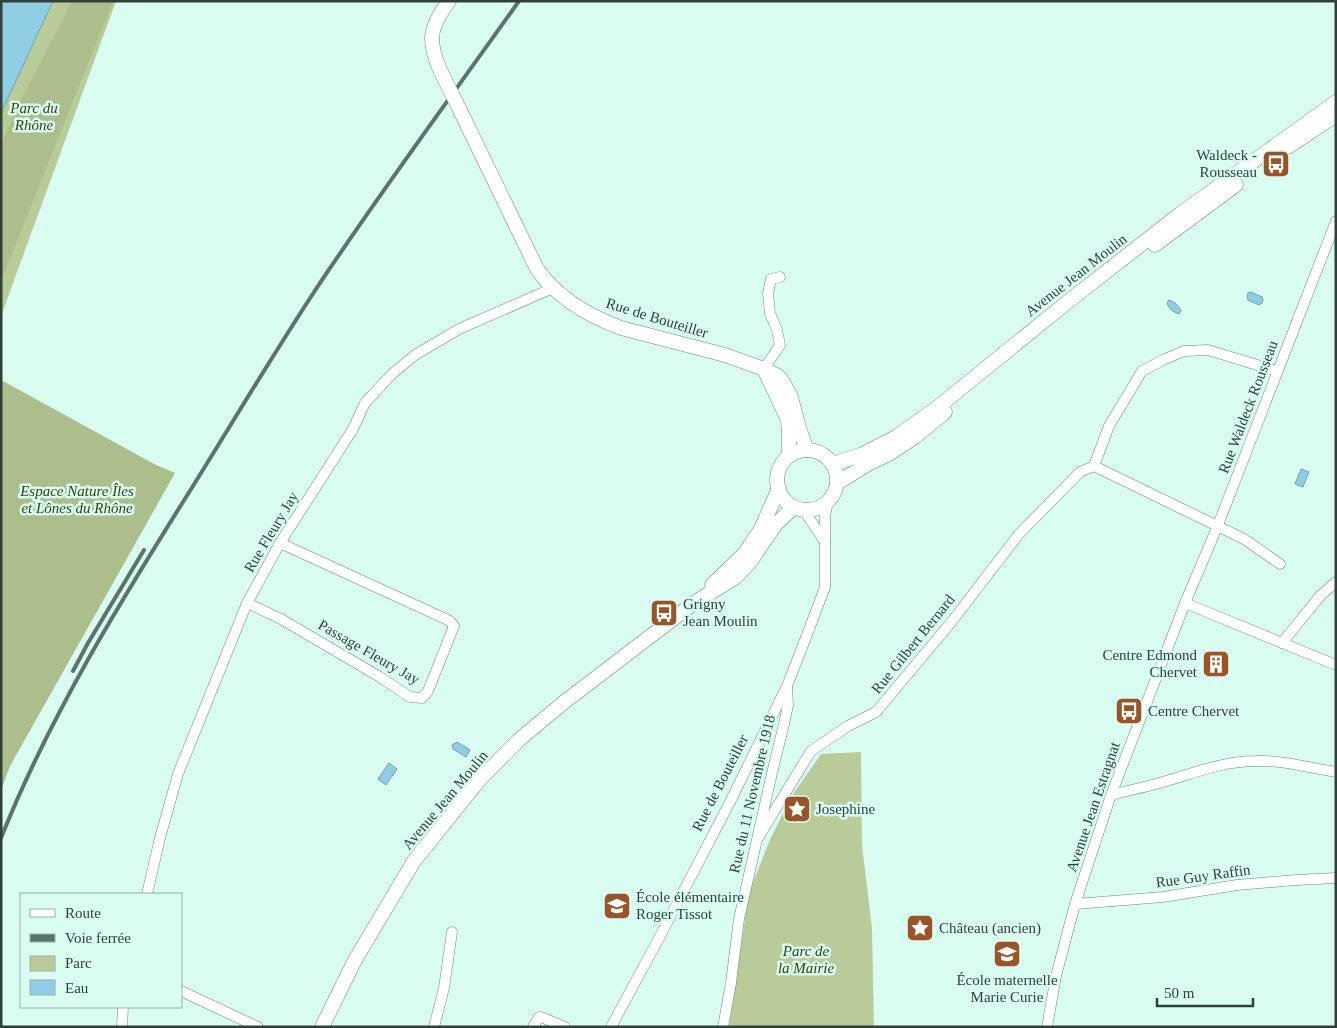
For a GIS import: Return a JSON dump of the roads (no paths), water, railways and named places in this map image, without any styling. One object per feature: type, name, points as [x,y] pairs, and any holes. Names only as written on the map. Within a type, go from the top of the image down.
[{"type":"main road","name":"Rue de Bouteiller","points":[[449,1],[441,12],[433,30],[432,48],[435,58],[542,276],[553,288],[572,303],[606,322],[725,355],[778,376],[791,397],[807,450]]},
{"type":"main road","name":"Avenue Jean Moulin","points":[[833,464],[863,454],[896,437],[931,412],[1180,214],[1336,102]]},
{"type":"main road","name":"Avenue Jean Moulin","points":[[837,483],[868,464],[890,454],[916,436],[1085,297],[1272,158],[1336,115]]},
{"type":"main road","points":[[764,369],[788,420],[789,456]]},
{"type":"main road","points":[[807,450],[817,451],[826,456],[833,464],[837,483],[834,493],[828,501],[820,506],[812,509],[799,508],[788,502],[782,495],[777,479],[779,470],[789,456],[807,450]]},
{"type":"main road","name":"Avenue Jean Moulin","points":[[694,603],[745,553],[761,530],[779,488]]},
{"type":"main road","name":"Avenue Jean Moulin","points":[[322,1027],[355,960],[414,861],[480,779],[520,739],[563,702],[694,603],[736,578],[750,562],[776,524],[799,508]]},
{"type":"street","name":"Rue Waldeck Rousseau","points":[[1185,603],[1218,526],[1336,221]]},
{"type":"street","points":[[764,369],[780,346],[777,330],[770,313],[768,293],[770,279],[780,277]]},
{"type":"street","name":"Rue Fleury Jay","points":[[146,893],[178,774],[247,602],[280,543],[353,429],[365,403],[392,374],[415,355],[459,329],[553,288]]},
{"type":"street","points":[[1277,371],[1208,350],[1184,351],[1163,360],[1142,371],[1109,426],[1094,466],[1244,539],[1280,564]]},
{"type":"street","name":"Rue Gilbert Bernard","points":[[758,838],[812,751],[848,726],[876,712],[953,620],[1019,534],[1080,472],[1094,466]]},
{"type":"street","name":"Rue de Bouteiller","points":[[611,1027],[703,854],[787,686],[825,587],[825,516],[828,501]]},
{"type":"street","points":[[799,508],[826,543]]},
{"type":"street","name":"Passage Fleury Jay","points":[[247,602],[281,619],[380,677],[410,697],[422,698],[428,691],[454,626],[450,621],[280,543]]},
{"type":"street","points":[[1282,643],[1320,596],[1336,582]]},
{"type":"street","points":[[1185,603],[1336,665]]},
{"type":"street","name":"Avenue Jean Estragnat","points":[[1047,1027],[1056,976],[1075,904],[1111,795],[1185,603]]},
{"type":"street","name":"Rue du 11 Novembre 1918","points":[[723,1027],[739,919],[788,704],[787,686]]},
{"type":"street","points":[[1111,795],[1218,765],[1239,761],[1257,760],[1292,763],[1336,772]]},
{"type":"street","name":"Rue Guy Raffin","points":[[1075,904],[1163,897],[1237,885],[1336,878]]},
{"type":"street","points":[[434,1027],[444,988],[452,932]]},
{"type":"street","points":[[182,991],[258,1027]]},
{"type":"street","points":[[122,1027],[123,1008]]},
{"type":"street","points":[[533,1027],[539,1017],[541,1017],[565,1027]]},
{"type":"water","points":[[1,1],[53,1],[1,113]]},
{"type":"water","points":[[1251,292],[1262,297],[1262,303],[1259,305],[1248,300],[1248,293]]},
{"type":"water","points":[[1169,300],[1179,307],[1181,311],[1179,314],[1169,307],[1167,303]]},
{"type":"water","points":[[1301,469],[1309,472],[1303,487],[1295,484]]},
{"type":"water","points":[[457,742],[470,750],[466,757],[453,749],[452,745]]},
{"type":"water","points":[[389,763],[397,769],[386,785],[378,779]]},
{"type":"railway","points":[[1,838],[42,746],[65,701],[114,614],[166,528],[316,289],[519,1]]},
{"type":"railway","points":[[73,671],[144,550]]},
{"type":"place","name":"Waldeck - Rousseau","points":[[1276,164]]},
{"type":"place","name":"Grigny Jean Moulin","points":[[664,613]]},
{"type":"place","name":"Centre Edmond Chervet","points":[[1216,664]]},
{"type":"place","name":"Centre Chervet","points":[[1129,711]]},
{"type":"place","name":"Josephine","points":[[797,809]]},
{"type":"place","name":"École élémentaire Roger Tissot","points":[[617,906]]},
{"type":"place","name":"Château (ancien)","points":[[920,928]]},
{"type":"place","name":"École maternelle Marie Curie","points":[[1007,954]]},
{"type":"park label","name":"Parc du Rhône","points":[[34,116]]},
{"type":"park label","name":"Espace Nature Îles et Lônes du Rhône","points":[[77,500]]},
{"type":"park label","name":"Parc de la Mairie","points":[[806,960]]}]
